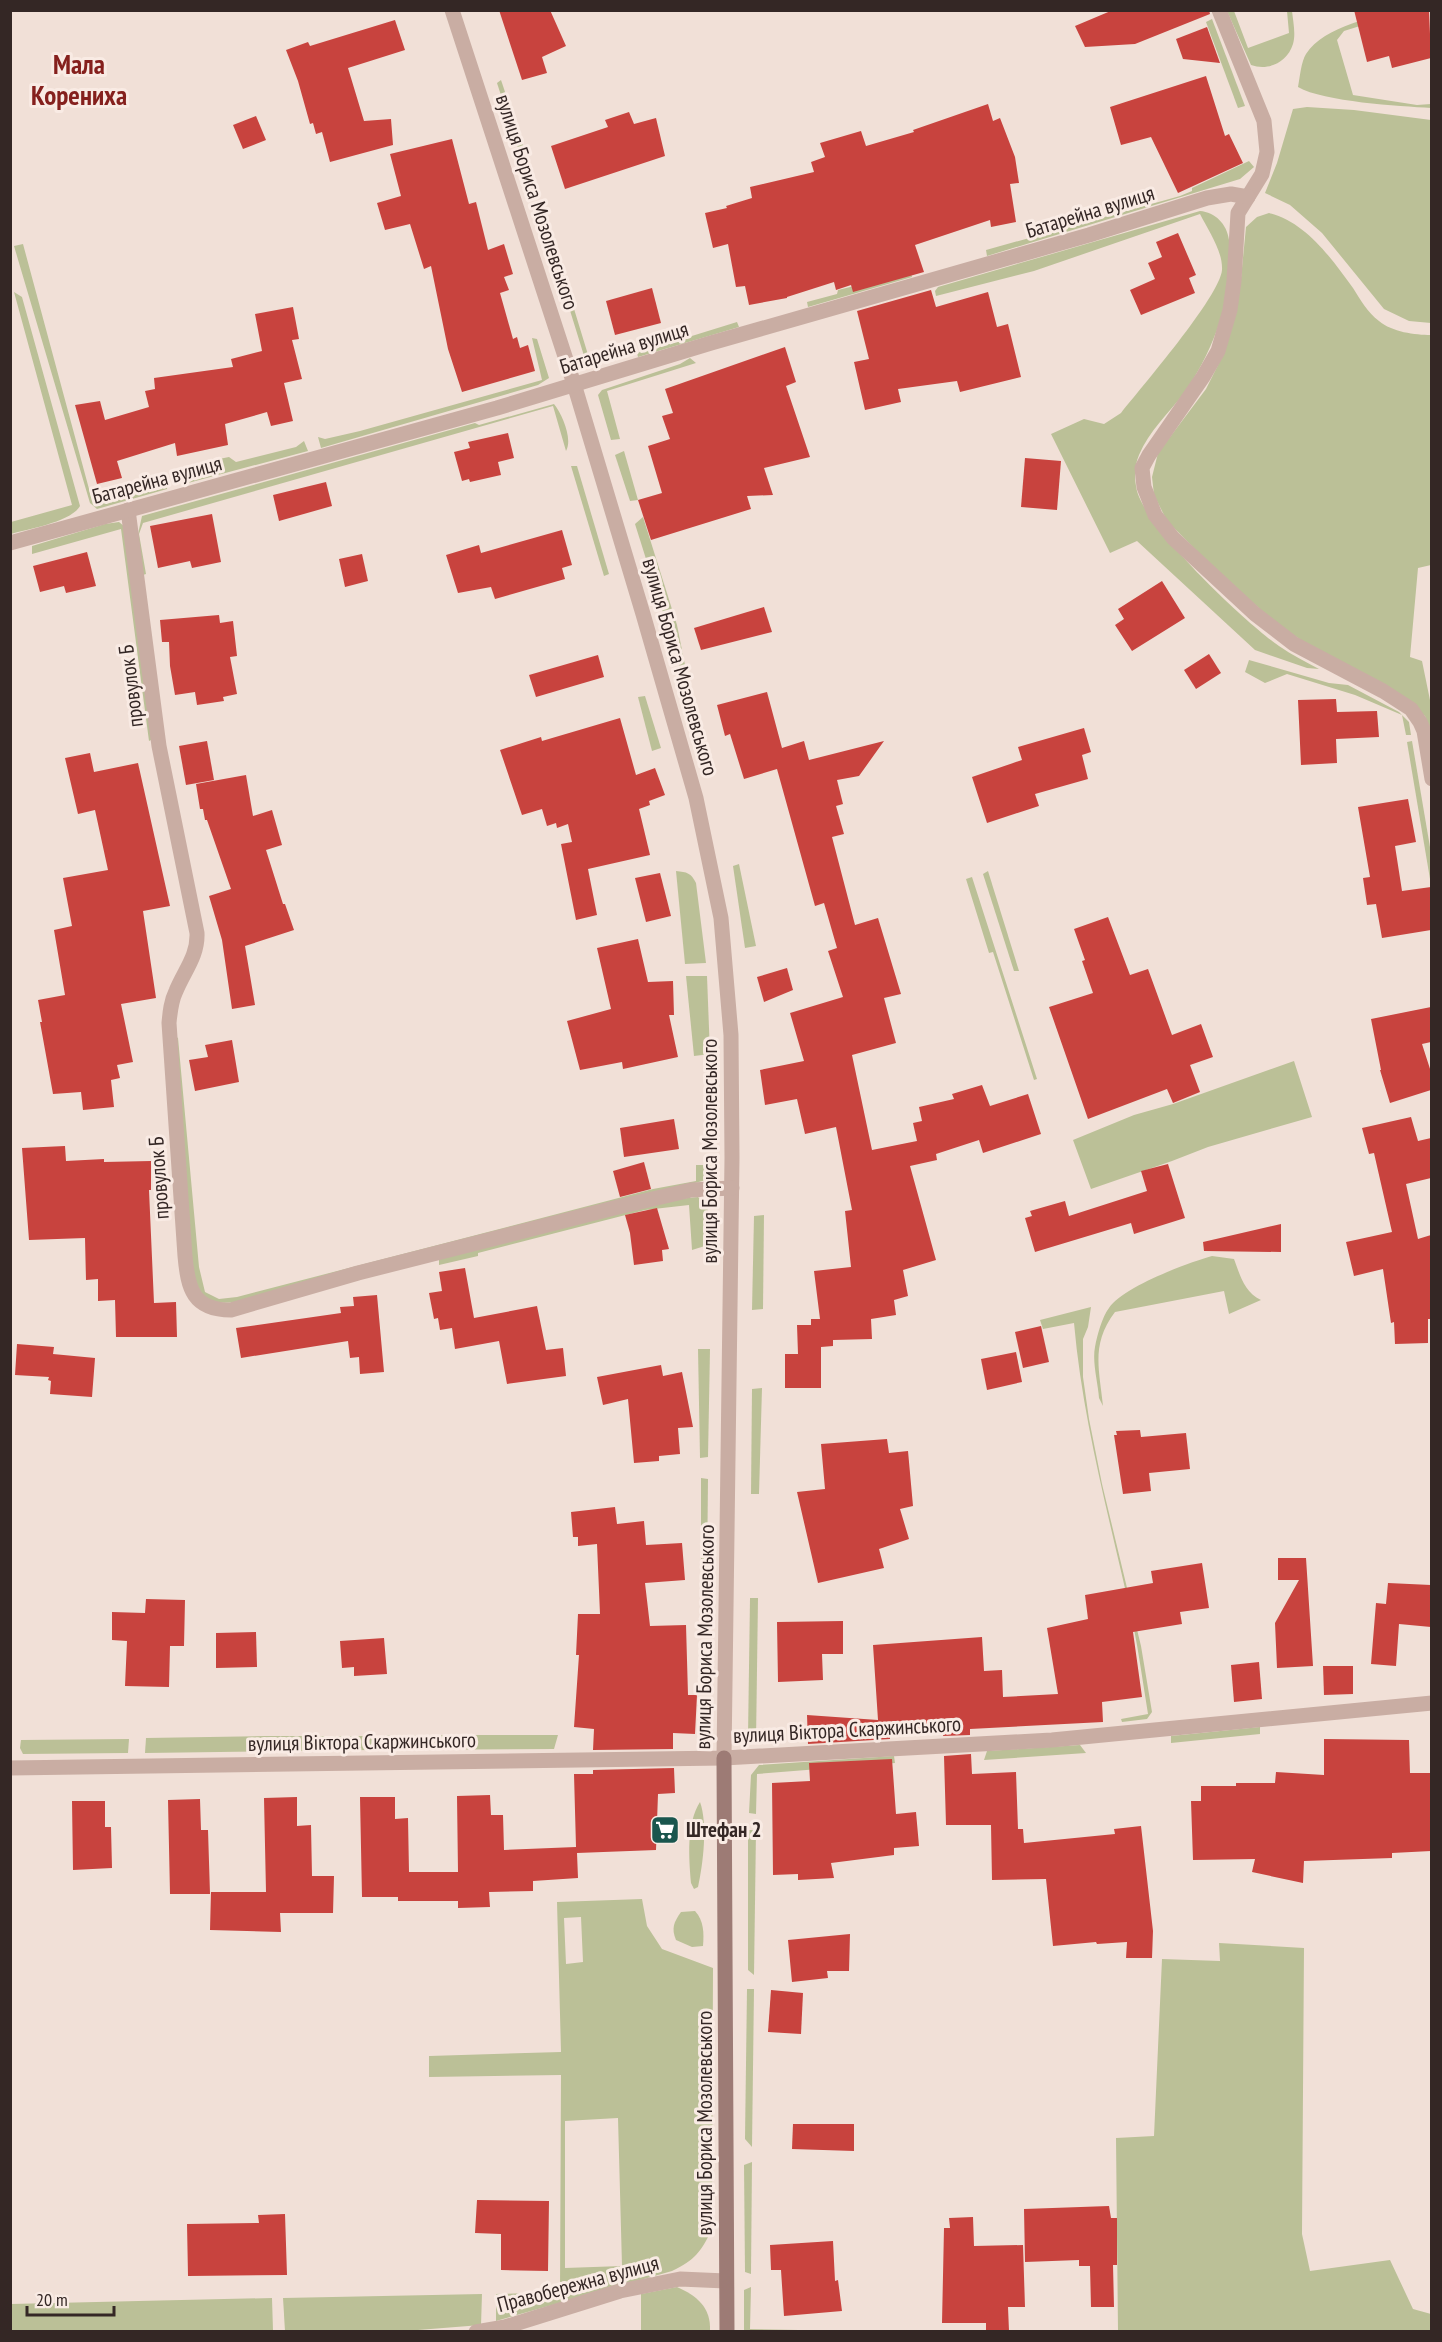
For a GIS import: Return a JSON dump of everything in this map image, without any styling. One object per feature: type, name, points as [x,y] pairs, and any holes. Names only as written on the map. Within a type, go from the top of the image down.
[{"type":"street","name":"вулиця Бориса Мозолевського","points":[[452,10],[574,384],[682,748],[710,857],[721,918],[729,998],[732,1188],[724,1758],[726,2331]]},
{"type":"street","points":[[1219,10],[1264,121],[1267,152],[1262,174],[1238,213],[1230,310],[1218,351],[1203,377],[1149,454],[1142,468],[1144,487],[1155,514],[1173,538],[1255,614],[1294,644],[1411,709],[1424,731],[1431,779]]},
{"type":"street","name":"Батарейна вулиця","points":[[10,543],[497,408],[1078,239],[1207,198],[1231,194],[1248,197]]},
{"type":"street","name":"провулок Б","points":[[128,510],[159,746],[197,933],[196,949],[191,964],[174,993],[169,1023],[187,1278],[194,1295],[213,1310],[231,1310],[358,1273],[625,1205],[691,1190],[732,1188]]},
{"type":"street","name":"вулиця Віктора Скаржинського","points":[[10,1768],[724,1758],[1052,1740],[1431,1703]]},
{"type":"street","name":"Правобережна вулиця","points":[[476,2331],[505,2327],[620,2291],[680,2279],[726,2281]]},
{"type":"green space","points":[[1227,11],[1234,11],[1248,48],[1289,33],[1287,11],[1292,11],[1294,36],[1290,51],[1282,61],[1276,64],[1264,67],[1251,65]]},
{"type":"green space","points":[[1408,11],[1344,31],[1337,40],[1353,95],[1417,105],[1431,104],[1431,108],[1343,100],[1298,87],[1306,54],[1325,36],[1367,19]]},
{"type":"green space","points":[[1212,19],[1245,106],[1238,108],[1206,22]]},
{"type":"green space","points":[[501,80],[539,193],[533,194],[497,83]]},
{"type":"green space","points":[[1307,107],[1354,110],[1431,120],[1431,323],[1409,321],[1384,309],[1322,233],[1290,205],[1265,193],[1277,163],[1293,109]]},
{"type":"green space","points":[[1249,161],[1254,167],[1240,179],[987,256],[986,250],[1180,196]]},
{"type":"green space","points":[[1200,211],[1215,216],[1223,224],[1228,234],[1231,259],[1226,299],[1213,340],[1195,377],[1143,446],[1136,466],[1136,486],[1142,503],[1156,524],[1175,548],[1221,596],[1284,649],[1319,669],[1307,668],[1255,650],[1137,541],[1110,553],[1051,434],[1084,419],[1104,424],[1121,413],[1178,342],[1208,300],[1218,283],[1222,263],[1200,214],[1034,271],[936,296],[935,291],[938,287]]},
{"type":"green space","points":[[1269,213],[1295,224],[1317,243],[1368,310],[1384,325],[1411,333],[1431,335],[1431,565],[1418,568],[1410,657],[1422,661],[1431,705],[1431,736],[1425,716],[1314,649],[1276,623],[1219,573],[1167,521],[1154,495],[1152,477],[1158,453],[1206,389],[1224,353],[1241,278],[1246,227],[1257,217]]},
{"type":"green space","points":[[546,217],[589,358],[593,362],[585,359],[542,220]]},
{"type":"green space","points":[[23,244],[92,500],[168,479],[167,489],[97,509],[90,503],[14,246]]},
{"type":"green space","points":[[911,272],[912,277],[808,307],[807,302],[837,294],[838,290]]},
{"type":"green space","points":[[14,292],[22,297],[80,506],[75,512],[59,521],[11,534],[11,522],[72,505]]},
{"type":"green space","points":[[737,322],[739,327],[638,357],[637,353]]},
{"type":"green space","points":[[532,338],[537,339],[549,378],[538,385],[321,448],[318,437],[325,439],[360,431],[542,380]]},
{"type":"green space","points":[[690,358],[696,363],[607,391],[620,439],[611,440],[598,395],[602,390],[680,364]]},
{"type":"green space","points":[[554,404],[567,433],[566,451],[553,406],[143,523],[139,534],[146,574],[143,575],[138,534],[142,516],[475,423],[479,425]]},
{"type":"green space","points":[[304,441],[308,451],[188,483],[184,475],[209,468],[214,460],[229,457],[236,462],[296,447]]},
{"type":"green space","points":[[624,451],[638,500],[630,501],[615,455]]},
{"type":"green space","points":[[571,466],[577,466],[609,574],[604,576]]},
{"type":"green space","points":[[643,517],[677,625],[685,665],[680,667],[635,524]]},
{"type":"green space","points":[[119,522],[125,527],[153,739],[149,741],[121,529],[32,554],[32,546]]},
{"type":"green space","points":[[1249,660],[1329,683],[1348,685],[1402,715],[1355,695],[1287,674],[1265,683],[1245,672]]},
{"type":"green space","points":[[645,696],[661,748],[652,751],[638,697]]},
{"type":"green space","points":[[1402,715],[1409,722],[1411,735],[1406,735]]},
{"type":"green space","points":[[1412,741],[1431,853],[1431,885],[1407,742]]},
{"type":"green space","points":[[739,864],[756,946],[745,948],[733,866]]},
{"type":"green space","points":[[676,871],[688,874],[696,883],[706,963],[685,964]]},
{"type":"green space","points":[[988,871],[1019,971],[1014,971],[983,874]]},
{"type":"green space","points":[[972,877],[1037,1079],[1034,1080],[993,952],[989,953],[966,879]]},
{"type":"green space","points":[[686,976],[707,976],[710,1054],[694,1056]]},
{"type":"green space","points":[[176,1037],[178,1038],[199,1267],[205,1292],[219,1299],[237,1297],[653,1189],[696,1181],[696,1165],[711,1165],[710,1179],[251,1300],[214,1302],[201,1293],[191,1257]]},
{"type":"green space","points":[[1294,1061],[1312,1117],[1208,1147],[1091,1189],[1073,1140],[1134,1115],[1173,1104]]},
{"type":"green space","points":[[698,1197],[707,1207],[711,1231],[708,1245],[692,1250],[689,1205],[645,1210],[439,1265],[439,1259],[677,1199]]},
{"type":"green space","points":[[764,1215],[763,1309],[752,1310],[754,1216]]},
{"type":"green space","points":[[1212,1256],[1234,1259],[1247,1288],[1261,1300],[1229,1314],[1224,1291],[1115,1312],[1102,1335],[1098,1357],[1103,1406],[1099,1398],[1094,1353],[1100,1327],[1109,1308],[1116,1300],[1141,1284]]},
{"type":"green space","points":[[1091,1307],[1088,1327],[1083,1339],[1083,1377],[1089,1419],[1102,1484],[1141,1646],[1152,1712],[1147,1719],[1122,1722],[1121,1719],[1148,1714],[1133,1624],[1091,1436],[1074,1323],[1043,1329],[1040,1320]]},
{"type":"green space","points":[[698,1349],[710,1349],[708,1457],[700,1458]]},
{"type":"green space","points":[[762,1388],[759,1494],[751,1494],[752,1389]]},
{"type":"green space","points":[[701,1478],[708,1479],[707,1578],[701,1579]]},
{"type":"green space","points":[[750,1598],[758,1598],[756,1741],[748,1736]]},
{"type":"green space","points":[[1260,1727],[1260,1734],[1171,1743],[1171,1736]]},
{"type":"green space","points":[[384,1735],[558,1735],[554,1749],[389,1750]]},
{"type":"green space","points":[[373,1736],[370,1750],[145,1753],[146,1738]]},
{"type":"green space","points":[[129,1739],[128,1753],[23,1754],[20,1748],[21,1740]]},
{"type":"green space","points":[[1080,1745],[1086,1753],[984,1760],[987,1751]]},
{"type":"green space","points":[[894,1756],[895,1763],[757,1774],[756,1814],[749,1813],[751,1775],[759,1765]]},
{"type":"green space","points":[[700,1802],[704,1821],[704,1844],[698,1887],[694,1889],[691,1883],[690,1831]]},
{"type":"green space","points":[[748,1830],[756,1830],[754,1975],[748,1970]]},
{"type":"green space","points":[[642,1899],[647,1926],[662,1949],[713,1968],[712,2229],[696,2254],[672,2271],[496,2321],[496,2294],[560,2292],[561,2075],[429,2077],[429,2056],[561,2052],[557,1902]],"holes":[[[581,1917],[583,1962],[566,1964],[564,1918]],[[618,2118],[622,2266],[565,2268],[565,2121]]]},
{"type":"green space","points":[[695,1911],[703,1927],[703,1946],[692,1947],[676,1940],[674,1929],[681,1912]]},
{"type":"green space","points":[[1219,1943],[1304,1948],[1302,2234],[1310,2271],[1390,2260],[1413,2309],[1431,2314],[1431,2331],[1118,2331],[1116,2138],[1154,2136],[1162,1959],[1220,1961]]},
{"type":"green space","points":[[747,1989],[754,1989],[752,2147],[745,2139]]},
{"type":"green space","points":[[752,2162],[751,2274],[745,2272],[744,2165]]},
{"type":"green space","points":[[677,2287],[691,2294],[701,2303],[708,2315],[710,2331],[641,2331],[641,2294]]},
{"type":"green space","points":[[751,2287],[750,2329],[847,2331],[744,2331],[744,2290]]},
{"type":"green space","points":[[482,2294],[481,2325],[418,2330],[285,2331],[283,2298]]},
{"type":"green space","points":[[272,2298],[273,2331],[11,2331],[11,2304]]},
{"type":"building","points":[[499,10],[550,10],[566,46],[542,57],[547,73],[522,80]]},
{"type":"building","points":[[1113,10],[1209,10],[1210,14],[1135,44],[1085,47],[1075,26]]},
{"type":"building","points":[[1354,10],[1429,10],[1431,58],[1392,68],[1389,56],[1367,62]]},
{"type":"building","points":[[395,20],[405,50],[348,68],[364,121],[391,119],[393,145],[330,162],[322,132],[316,134],[313,123],[310,124],[298,81],[286,50],[308,42],[310,46]]},
{"type":"building","points":[[1207,27],[1220,63],[1183,59],[1176,39]]},
{"type":"building","points":[[1206,76],[1225,136],[1229,134],[1243,163],[1178,193],[1151,137],[1121,145],[1110,107]]},
{"type":"building","points":[[988,104],[993,121],[1000,118],[1015,157],[1019,183],[1010,184],[1016,222],[991,227],[990,220],[915,245],[924,272],[853,292],[851,285],[836,290],[834,282],[787,298],[749,305],[745,286],[736,287],[728,244],[713,248],[705,213],[727,208],[726,206],[752,198],[750,187],[814,172],[811,162],[825,157],[820,143],[861,131],[866,146],[914,132],[913,130]]},
{"type":"building","points":[[629,112],[634,124],[656,118],[665,156],[565,189],[551,146],[608,127],[605,120]]},
{"type":"building","points":[[256,116],[266,140],[243,149],[233,125]]},
{"type":"building","points":[[452,139],[469,204],[476,202],[488,250],[504,244],[513,274],[504,277],[509,290],[500,293],[513,339],[517,337],[520,348],[528,345],[535,371],[462,392],[448,349],[431,266],[424,269],[410,224],[385,230],[377,203],[401,196],[390,154]]},
{"type":"building","points":[[1178,233],[1196,275],[1189,278],[1195,293],[1141,315],[1130,290],[1155,279],[1148,263],[1162,257],[1156,242]]},
{"type":"building","points":[[652,288],[661,323],[615,335],[606,301]]},
{"type":"building","points":[[931,290],[936,307],[988,292],[997,327],[1008,324],[1021,377],[960,392],[957,381],[898,389],[901,402],[865,410],[854,362],[869,359],[857,311]]},
{"type":"building","points":[[293,307],[299,339],[292,340],[302,379],[284,383],[293,421],[271,426],[267,412],[225,424],[228,445],[177,456],[175,443],[117,461],[122,478],[97,484],[75,405],[100,401],[105,420],[149,407],[145,391],[155,389],[154,378],[233,367],[231,359],[262,351],[255,314]]},
{"type":"building","points":[[785,347],[796,382],[786,386],[810,457],[764,468],[773,495],[747,496],[751,509],[651,540],[638,500],[662,493],[648,446],[670,439],[662,416],[673,413],[665,389]]},
{"type":"building","points":[[508,433],[514,458],[498,462],[501,475],[470,482],[469,479],[462,481],[454,452],[470,448],[468,442]]},
{"type":"building","points":[[1025,458],[1061,461],[1057,510],[1021,507]]},
{"type":"building","points":[[326,482],[332,506],[279,521],[273,495]]},
{"type":"building","points":[[212,514],[221,562],[192,568],[190,561],[158,568],[150,526]]},
{"type":"building","points":[[562,530],[572,565],[562,568],[565,579],[495,599],[491,587],[458,593],[446,555],[479,545],[481,553]]},
{"type":"building","points":[[87,552],[96,586],[66,593],[64,586],[40,592],[33,566]]},
{"type":"building","points":[[362,554],[368,581],[345,587],[339,559]]},
{"type":"building","points":[[1162,581],[1185,618],[1132,651],[1115,625],[1124,619],[1118,609]]},
{"type":"building","points":[[764,607],[772,632],[701,650],[694,628]]},
{"type":"building","points":[[219,615],[220,623],[233,621],[237,656],[230,657],[237,694],[223,697],[224,701],[197,705],[195,692],[175,695],[169,642],[162,642],[160,620]]},
{"type":"building","points":[[1209,654],[1221,673],[1196,689],[1184,670]]},
{"type":"building","points":[[598,655],[604,677],[536,697],[529,675]]},
{"type":"building","points":[[767,692],[782,748],[804,741],[809,760],[884,741],[859,776],[837,780],[843,804],[836,806],[844,834],[832,837],[855,925],[878,918],[901,994],[884,998],[896,1043],[852,1055],[872,1150],[917,1141],[913,1123],[922,1121],[919,1107],[954,1099],[952,1094],[982,1085],[990,1106],[1028,1094],[1041,1134],[983,1153],[979,1140],[936,1154],[937,1160],[910,1166],[936,1260],[903,1270],[908,1296],[894,1300],[896,1315],[871,1319],[872,1339],[833,1340],[833,1346],[821,1347],[821,1388],[785,1388],[785,1354],[798,1354],[797,1325],[811,1325],[811,1319],[820,1319],[814,1271],[851,1267],[845,1211],[852,1210],[836,1127],[805,1134],[797,1099],[765,1105],[760,1070],[804,1061],[790,1013],[843,997],[828,951],[837,948],[824,903],[815,906],[777,769],[744,779],[730,734],[725,736],[717,705]]},
{"type":"building","points":[[1336,699],[1337,712],[1377,711],[1379,737],[1336,739],[1337,763],[1301,765],[1298,700]]},
{"type":"building","points":[[620,718],[636,775],[655,768],[665,795],[649,801],[650,805],[639,809],[650,855],[588,869],[597,915],[576,920],[561,844],[572,842],[568,824],[557,828],[556,823],[547,826],[542,809],[522,815],[500,750],[541,737],[542,741]]},
{"type":"building","points":[[1084,728],[1091,752],[1082,755],[1088,779],[1035,794],[1039,806],[987,823],[972,777],[1022,760],[1018,747]]},
{"type":"building","points":[[207,741],[214,780],[186,785],[179,746]]},
{"type":"building","points":[[90,753],[94,772],[138,763],[170,906],[143,911],[156,998],[121,1004],[133,1062],[117,1065],[120,1078],[111,1080],[114,1107],[83,1110],[81,1092],[53,1094],[38,1000],[65,995],[54,930],[72,926],[63,878],[108,870],[95,810],[78,814],[65,758]]},
{"type":"building","points":[[246,775],[253,816],[272,810],[282,845],[266,850],[294,930],[245,946],[255,1005],[232,1009],[222,940],[209,896],[231,889],[203,809],[200,809],[196,784]]},
{"type":"building","points":[[1408,799],[1416,842],[1395,846],[1402,891],[1431,887],[1431,930],[1382,938],[1376,904],[1367,905],[1363,878],[1370,877],[1358,807]]},
{"type":"building","points":[[660,873],[671,916],[646,922],[635,878]]},
{"type":"building","points":[[1108,917],[1130,975],[1148,969],[1172,1035],[1201,1024],[1213,1057],[1190,1065],[1200,1092],[1173,1103],[1167,1089],[1088,1119],[1049,1007],[1093,993],[1074,929]]},
{"type":"building","points":[[638,939],[648,982],[673,981],[674,1015],[669,1015],[678,1057],[623,1069],[622,1062],[580,1070],[567,1021],[611,1009],[597,948]]},
{"type":"building","points":[[787,968],[793,990],[764,1002],[757,977]]},
{"type":"building","points":[[1431,1007],[1431,1042],[1422,1044],[1431,1072],[1431,1090],[1390,1103],[1380,1070],[1371,1019]]},
{"type":"building","points":[[232,1040],[239,1082],[195,1091],[189,1060],[208,1057],[205,1045]]},
{"type":"building","points":[[1411,1117],[1418,1141],[1431,1138],[1431,1178],[1406,1184],[1418,1239],[1431,1235],[1431,1319],[1428,1319],[1428,1343],[1395,1344],[1394,1322],[1391,1323],[1383,1269],[1354,1276],[1346,1242],[1392,1232],[1374,1153],[1369,1154],[1362,1128]]},
{"type":"building","points":[[674,1119],[679,1149],[624,1157],[620,1128]]},
{"type":"building","points":[[65,1146],[66,1161],[104,1159],[104,1162],[151,1161],[151,1190],[149,1190],[154,1303],[176,1302],[177,1337],[116,1337],[115,1300],[98,1301],[98,1279],[86,1280],[85,1238],[29,1240],[22,1148]]},
{"type":"building","points":[[644,1162],[651,1189],[620,1197],[613,1171]]},
{"type":"building","points":[[1168,1164],[1185,1218],[1134,1234],[1131,1223],[1035,1252],[1025,1218],[1032,1216],[1030,1211],[1065,1201],[1069,1216],[1147,1191],[1141,1171]]},
{"type":"building","points":[[657,1208],[669,1249],[662,1250],[663,1261],[634,1265],[625,1215]]},
{"type":"building","points":[[1281,1224],[1281,1252],[1204,1251],[1203,1242]]},
{"type":"building","points":[[465,1268],[474,1318],[537,1306],[546,1350],[563,1348],[566,1376],[507,1384],[499,1341],[455,1349],[452,1328],[440,1330],[438,1318],[434,1319],[429,1293],[442,1291],[439,1272]]},
{"type":"building","points":[[377,1295],[384,1372],[360,1374],[359,1357],[350,1358],[348,1341],[241,1358],[236,1328],[341,1313],[340,1307],[354,1306],[353,1297]]},
{"type":"building","points":[[1041,1326],[1049,1362],[1023,1368],[1015,1332]]},
{"type":"building","points":[[17,1344],[54,1347],[53,1354],[95,1358],[92,1397],[50,1394],[49,1377],[15,1375]]},
{"type":"building","points":[[1016,1352],[1022,1382],[987,1390],[981,1359]]},
{"type":"building","points":[[661,1365],[663,1376],[682,1372],[693,1427],[678,1428],[680,1454],[659,1456],[659,1461],[634,1463],[628,1399],[603,1405],[597,1377]]},
{"type":"building","points":[[1140,1430],[1141,1437],[1186,1433],[1190,1469],[1149,1473],[1151,1491],[1123,1494],[1114,1435],[1117,1435],[1116,1431]]},
{"type":"building","points":[[887,1439],[889,1453],[908,1451],[913,1506],[900,1509],[909,1539],[879,1549],[884,1568],[818,1583],[797,1492],[825,1489],[821,1444]]},
{"type":"building","points":[[615,1507],[617,1524],[644,1521],[646,1545],[682,1543],[685,1580],[645,1583],[650,1626],[686,1625],[688,1695],[697,1695],[695,1734],[673,1733],[673,1749],[593,1750],[594,1729],[574,1727],[579,1655],[576,1655],[578,1614],[600,1614],[597,1544],[578,1546],[578,1537],[573,1537],[571,1512]]},
{"type":"building","points":[[1278,1558],[1306,1558],[1313,1666],[1277,1668],[1275,1623],[1299,1580],[1278,1580]]},
{"type":"building","points":[[1202,1563],[1209,1608],[1180,1612],[1182,1624],[1133,1632],[1142,1697],[1102,1702],[1103,1722],[970,1729],[970,1735],[943,1736],[943,1732],[890,1734],[890,1739],[808,1744],[807,1715],[878,1720],[873,1645],[982,1637],[984,1671],[1002,1670],[1003,1697],[1058,1694],[1047,1628],[1088,1619],[1085,1595],[1153,1583],[1151,1571]]},
{"type":"building","points":[[1388,1583],[1431,1585],[1431,1627],[1399,1624],[1396,1666],[1371,1664],[1376,1603],[1386,1604]]},
{"type":"building","points":[[146,1599],[185,1600],[184,1646],[170,1646],[169,1687],[125,1686],[127,1641],[112,1640],[112,1612],[145,1613]]},
{"type":"building","points":[[843,1621],[843,1654],[822,1654],[823,1680],[778,1682],[777,1622]]},
{"type":"building","points":[[256,1632],[257,1667],[216,1668],[216,1633]]},
{"type":"building","points":[[384,1638],[387,1674],[354,1676],[354,1667],[342,1668],[340,1641]]},
{"type":"building","points":[[1259,1662],[1262,1699],[1234,1702],[1231,1665]]},
{"type":"building","points":[[1323,1666],[1353,1666],[1353,1694],[1324,1695]]},
{"type":"building","points":[[1324,1739],[1409,1740],[1410,1773],[1431,1773],[1431,1851],[1392,1853],[1392,1858],[1304,1861],[1303,1883],[1252,1872],[1255,1859],[1193,1860],[1191,1801],[1201,1801],[1201,1786],[1275,1783],[1276,1772],[1324,1775]]},
{"type":"building","points":[[971,1754],[972,1774],[1016,1772],[1018,1829],[1023,1829],[1024,1843],[1115,1834],[1114,1829],[1141,1826],[1153,1931],[1152,1958],[1126,1958],[1127,1942],[1053,1946],[1046,1879],[992,1880],[991,1825],[946,1825],[944,1756]]},
{"type":"building","points":[[892,1759],[896,1814],[916,1812],[919,1846],[894,1848],[894,1855],[831,1863],[834,1878],[798,1880],[798,1874],[773,1875],[772,1783],[810,1781],[809,1763]]},
{"type":"building","points":[[674,1768],[675,1793],[658,1794],[656,1850],[577,1853],[578,1878],[533,1881],[533,1891],[489,1892],[490,1907],[458,1908],[458,1901],[398,1901],[398,1897],[362,1897],[360,1797],[395,1797],[395,1819],[408,1818],[409,1872],[458,1872],[457,1796],[490,1795],[491,1815],[503,1815],[504,1850],[576,1847],[574,1774],[593,1774],[593,1770]]},
{"type":"building","points":[[297,1797],[297,1826],[311,1825],[312,1876],[334,1876],[333,1913],[280,1913],[281,1932],[210,1930],[211,1892],[266,1892],[264,1798]]},
{"type":"building","points":[[200,1799],[201,1830],[208,1830],[210,1894],[170,1894],[168,1800]]},
{"type":"building","points":[[72,1801],[105,1801],[105,1827],[111,1827],[112,1868],[73,1870]]},
{"type":"building","points":[[850,1934],[849,1971],[827,1971],[828,1978],[792,1982],[788,1940]]},
{"type":"building","points":[[771,1990],[803,1993],[801,2034],[768,2032]]},
{"type":"building","points":[[793,2124],[854,2124],[854,2151],[792,2149]]},
{"type":"building","points":[[477,2200],[549,2201],[548,2271],[501,2270],[501,2234],[475,2233]]},
{"type":"building","points":[[1109,2206],[1111,2218],[1117,2218],[1117,2265],[1113,2265],[1114,2307],[1091,2307],[1090,2266],[1079,2266],[1079,2260],[1025,2262],[1024,2209]]},
{"type":"building","points":[[285,2214],[287,2275],[188,2276],[187,2224],[259,2223],[258,2215]]},
{"type":"building","points":[[973,2217],[974,2246],[1023,2245],[1025,2307],[1008,2307],[1009,2331],[986,2331],[986,2323],[942,2323],[944,2228],[950,2228],[949,2218]]},
{"type":"building","points":[[833,2241],[835,2281],[838,2280],[842,2311],[784,2316],[781,2270],[771,2270],[770,2245]]},
{"type":"place","name":"Штефан 2","points":[[665,1830]]},
{"type":"district","name":"Мала Корениха","points":[[79,80]]}]
